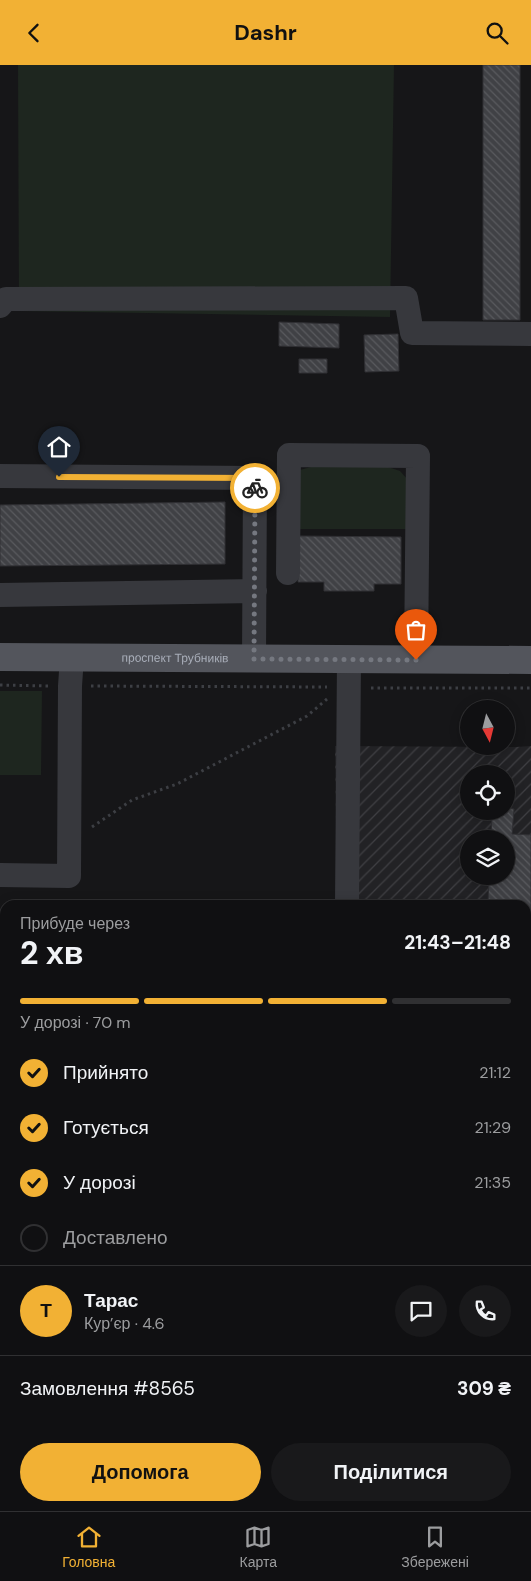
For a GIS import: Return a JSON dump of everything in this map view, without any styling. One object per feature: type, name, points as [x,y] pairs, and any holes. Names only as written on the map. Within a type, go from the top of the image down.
[{"type":"main road","name":"проспект Трубників","points":[[0,657],[531,660]]},
{"type":"lane","points":[[0,306],[6,299],[406,298],[412,333],[531,334]]},
{"type":"lane","points":[[288,573],[289,455],[418,456],[416,660]]},
{"type":"lane","points":[[0,477],[255,478],[254,659]]},
{"type":"lane","points":[[0,595],[255,591]]},
{"type":"lane","points":[[0,875],[69,876],[70,686],[72,657]]},
{"type":"lane","points":[[347,900],[345,688],[349,659]]},
{"type":"path","points":[[0,685],[531,689]]},
{"type":"path","points":[[69,842],[132,800],[177,784],[307,715],[345,688]]},
{"type":"shaded area","points":[[18,65],[394,65],[390,317],[19,311]]},
{"type":"shaded area","points":[[311,467],[388,467],[400,471],[408,480],[408,529],[294,529],[300,470]]},
{"type":"shaded area","points":[[0,691],[42,691],[41,775],[0,775]]},
{"type":"shaded area","points":[[335,746],[460,747],[460,755],[515,755],[516,747],[531,746],[531,900],[337,900]]},
{"type":"building","points":[[483,65],[520,65],[520,320],[483,320]]},
{"type":"building","points":[[279,322],[339,324],[339,348],[279,346]]},
{"type":"building","points":[[398,334],[399,371],[365,372],[364,335]]},
{"type":"building","points":[[299,359],[327,359],[327,373],[299,373]]},
{"type":"building","points":[[225,502],[225,564],[0,566],[0,505]]},
{"type":"building","points":[[299,536],[401,537],[401,584],[374,584],[374,591],[324,591],[324,582],[298,582]]},
{"type":"building","points":[[492,820],[513,820],[512,830],[491,830]]},
{"type":"building","points":[[515,834],[531,835],[531,900],[488,900],[489,885],[515,885]]},
{"type":"way so far","points":[[255,488],[254,659],[416,660]]},
{"type":"route","points":[[59,477],[255,478],[255,488]]}]
